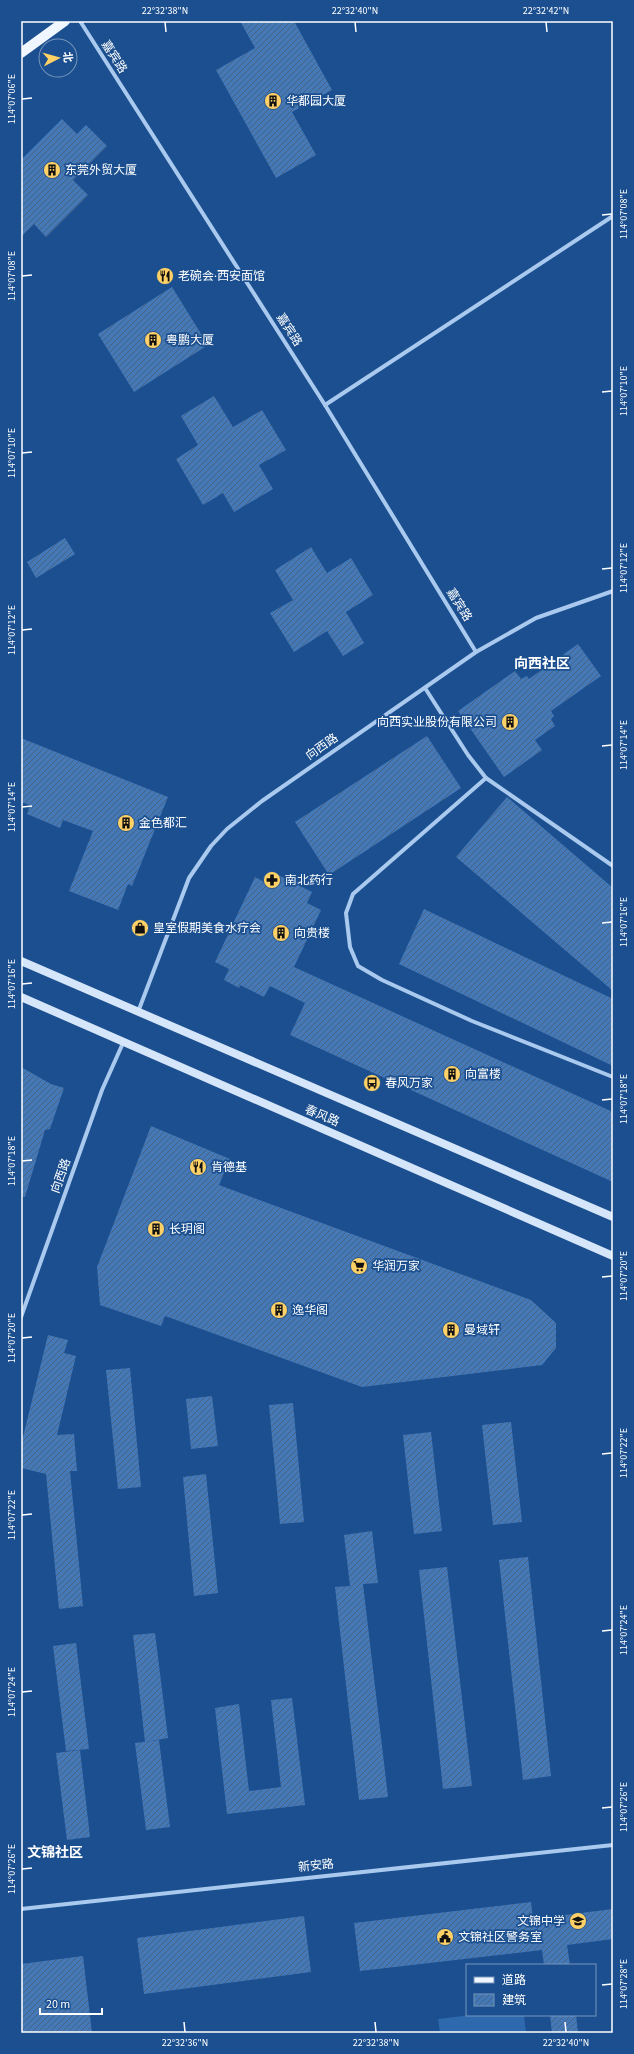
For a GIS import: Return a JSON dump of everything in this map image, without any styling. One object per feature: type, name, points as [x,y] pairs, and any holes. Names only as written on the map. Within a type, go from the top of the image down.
[{"type":"main road","points":[[21,53],[65,21]]},
{"type":"street","name":"嘉宾路","points":[[80,21],[325,405],[476,652]]},
{"type":"street","points":[[325,405],[613,216]]},
{"type":"street","name":"向西路","points":[[138,1012],[190,878],[211,846],[248,811],[476,652],[536,618],[613,591]]},
{"type":"street","points":[[424,688],[468,755],[486,778],[613,866]]},
{"type":"street","points":[[486,778],[353,894],[346,913],[350,947],[358,966],[382,980],[472,1021],[613,1077]]},
{"type":"street","name":"春风路","points":[[21,961],[613,1217]]},
{"type":"street","name":"春风路","points":[[21,997],[123,1043],[613,1256]]},
{"type":"street","name":"向西路","points":[[21,1317],[102,1090],[123,1043]]},
{"type":"street","name":"新安路","points":[[21,1909],[613,1845]]},
{"type":"shaded area","points":[[466,2016],[524,2016],[526,2033],[440,2033],[438,2019]]},
{"type":"building","name":"华都园大厦","points":[[240,21],[294,21],[332,90],[292,112],[316,155],[276,178],[216,70],[255,48]]},
{"type":"building","name":"东莞外贸大厦","points":[[62,119],[77,134],[86,125],[107,146],[73,180],[88,195],[46,237],[34,224],[21,237],[21,160]]},
{"type":"building","name":"粤鹏大厦","points":[[172,287],[208,345],[134,392],[98,334]]},
{"type":"building","points":[[214,396],[233,427],[262,410],[286,450],[259,465],[273,489],[234,512],[223,493],[203,505],[176,459],[198,445],[181,416]]},
{"type":"building","points":[[65,538],[75,554],[36,578],[27,562]]},
{"type":"building","points":[[311,547],[327,573],[351,558],[373,595],[346,612],[364,643],[343,656],[327,631],[294,652],[270,613],[293,600],[275,570]]},
{"type":"building","name":"向西实业股份有限公司","points":[[578,644],[601,676],[551,711],[554,716],[551,719],[555,726],[535,740],[542,750],[504,777],[458,711],[515,671],[521,679],[527,676],[529,679]]},
{"type":"building","points":[[427,736],[461,788],[329,875],[295,822]]},
{"type":"building","name":"金色都汇","points":[[21,738],[168,797],[132,886],[128,884],[118,910],[69,891],[93,831],[63,820],[60,828],[27,814],[30,805],[21,802]]},
{"type":"building","points":[[507,797],[613,888],[613,991],[456,857]]},
{"type":"building","name":"向富楼","points":[[270,871],[312,892],[307,903],[321,910],[294,967],[613,1112],[613,1182],[290,1035],[305,1003],[270,986],[264,997],[240,985],[239,988],[224,980],[229,969],[215,962],[255,877],[264,882]]},
{"type":"building","points":[[424,909],[613,999],[613,1066],[399,964]]},
{"type":"building","points":[[21,1067],[51,1084],[64,1088],[50,1129],[45,1130],[25,1197],[21,1196]]},
{"type":"building","points":[[151,1126],[230,1159],[219,1185],[531,1300],[556,1323],[556,1348],[542,1365],[362,1387],[165,1316],[161,1326],[100,1305],[97,1267]]},
{"type":"building","points":[[48,1335],[68,1340],[64,1353],[76,1356],[57,1435],[74,1434],[77,1471],[70,1471],[83,1606],[59,1609],[46,1474],[21,1468],[21,1445]]},
{"type":"building","points":[[130,1368],[141,1487],[118,1489],[106,1370]]},
{"type":"building","points":[[212,1396],[218,1446],[191,1449],[186,1399]]},
{"type":"building","points":[[293,1403],[304,1522],[280,1524],[269,1405]]},
{"type":"building","points":[[511,1422],[522,1522],[493,1525],[482,1425]]},
{"type":"building","points":[[431,1432],[442,1531],[414,1534],[403,1435]]},
{"type":"building","points":[[206,1474],[218,1593],[194,1596],[183,1477]]},
{"type":"building","points":[[372,1531],[378,1583],[363,1584],[388,1797],[359,1800],[335,1587],[350,1586],[344,1535]]},
{"type":"building","points":[[528,1557],[551,1776],[523,1780],[499,1560]]},
{"type":"building","points":[[447,1567],[472,1786],[443,1789],[419,1570]]},
{"type":"building","points":[[155,1633],[168,1738],[145,1742],[133,1635]]},
{"type":"building","points":[[76,1643],[89,1749],[66,1751],[53,1646]]},
{"type":"building","points":[[292,1698],[305,1805],[227,1814],[215,1708],[239,1704],[249,1791],[281,1787],[271,1700]]},
{"type":"building","points":[[159,1740],[170,1827],[146,1830],[135,1743]]},
{"type":"building","points":[[80,1750],[90,1837],[67,1840],[56,1753]]},
{"type":"building","name":"文锦社区警务室","points":[[531,1902],[533,1919],[613,1909],[613,1939],[567,1945],[570,1964],[544,1964],[542,1950],[360,1971],[354,1923]]},
{"type":"building","points":[[304,1916],[311,1972],[144,1994],[137,1938]]},
{"type":"building","points":[[83,1956],[92,2033],[21,2033],[21,1964]]},
{"type":"building","points":[[550,2016],[576,2016],[578,2033],[552,2033]]},
{"type":"place","name":"华都园大厦","points":[[273,101]]},
{"type":"place","name":"东莞外贸大厦","points":[[52,170]]},
{"type":"place","name":"老碗会·西安面馆","points":[[165,276]]},
{"type":"place","name":"粤鹏大厦","points":[[153,340]]},
{"type":"place","name":"向西实业股份有限公司","points":[[510,722]]},
{"type":"place","name":"金色都汇","points":[[126,823]]},
{"type":"place","name":"南北药行","points":[[272,880]]},
{"type":"place","name":"皇室假期美食水疗会","points":[[140,928]]},
{"type":"place","name":"向贵楼","points":[[281,933]]},
{"type":"place","name":"向富楼","points":[[452,1074]]},
{"type":"place","name":"春风万家","points":[[372,1083]]},
{"type":"place","name":"肯德基","points":[[198,1167]]},
{"type":"place","name":"长玥阁","points":[[156,1229]]},
{"type":"place","name":"华润万家","points":[[359,1266]]},
{"type":"place","name":"逸华阁","points":[[279,1310]]},
{"type":"place","name":"曼域轩","points":[[451,1330]]},
{"type":"place","name":"文锦中学","points":[[578,1921]]},
{"type":"place","name":"文锦社区警务室","points":[[445,1937]]},
{"type":"district","name":"向西社区","points":[[542,664]]},
{"type":"district","name":"文锦社区","points":[[55,1853]]}]
